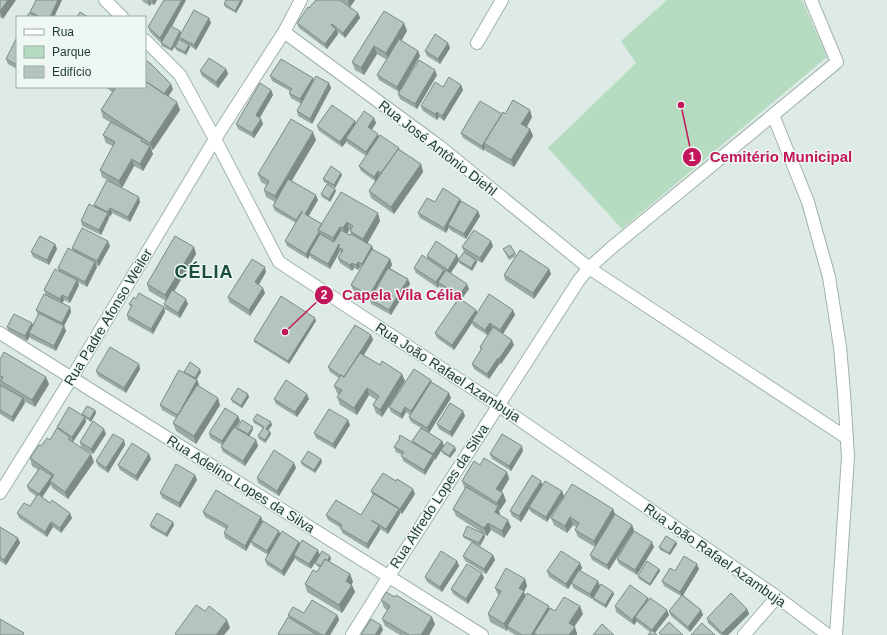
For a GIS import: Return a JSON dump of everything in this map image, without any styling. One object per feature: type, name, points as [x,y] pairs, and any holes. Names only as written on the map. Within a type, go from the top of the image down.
[{"type":"street","points":[[105,0],[121,16]]},
{"type":"street","name":"Rua Padre Afonso Weiler","points":[[0,493],[71,379],[215,139],[284,32],[301,0]]},
{"type":"street","points":[[477,43],[502,0]]},
{"type":"street","name":"Rua Alfredo Lopes da Silva","points":[[352,635],[498,405],[579,280],[589,268],[616,244],[837,62],[811,0]]},
{"type":"street","name":"Rua José Antônio Diehl","points":[[284,32],[439,146],[589,268],[847,438]]},
{"type":"street","name":"Rua João Rafael Azambuja","points":[[146,41],[180,75],[279,262],[498,405],[828,635]]},
{"type":"street","points":[[773,116],[808,202],[829,277],[840,346],[848,457],[836,635]]},
{"type":"street","name":"Rua Adelino Lopes da Silva","points":[[0,333],[71,379],[482,635]]},
{"type":"street","points":[[744,635],[777,598]]},
{"type":"green space","points":[[667,0],[802,0],[827,57],[622,229],[548,148],[636,63],[621,41]]},
{"type":"building","points":[[0,0],[8,0],[0,11]]},
{"type":"building","points":[[36,0],[58,0],[50,16],[38,16],[30,12]]},
{"type":"building","points":[[164,0],[182,0],[160,38],[148,27]]},
{"type":"building","points":[[226,0],[241,0],[235,11],[224,4]]},
{"type":"building","points":[[316,0],[340,0],[358,13],[343,33],[332,24],[331,25],[336,29],[325,44],[297,23],[308,7],[309,8]]},
{"type":"building","points":[[194,10],[209,18],[194,45],[179,37]]},
{"type":"building","points":[[384,11],[404,23],[386,53],[374,46],[361,68],[352,62]]},
{"type":"building","points":[[80,12],[86,16],[78,16]]},
{"type":"building","points":[[29,13],[36,16],[28,16]]},
{"type":"building","points":[[171,26],[180,31],[171,49],[161,43]]},
{"type":"building","points":[[435,34],[448,43],[438,59],[425,51]]},
{"type":"building","points":[[16,39],[16,64],[6,59]]},
{"type":"building","points":[[179,39],[189,45],[185,52],[175,47]]},
{"type":"building","points":[[399,39],[418,51],[397,87],[377,75]]},
{"type":"building","points":[[209,58],[226,69],[216,82],[200,71]]},
{"type":"building","points":[[281,59],[313,78],[300,99],[289,93],[292,89],[270,76]]},
{"type":"building","points":[[419,60],[435,70],[415,104],[398,94]]},
{"type":"building","points":[[146,61],[171,84],[164,94],[146,82]]},
{"type":"building","points":[[316,76],[329,83],[310,119],[297,111]]},
{"type":"building","points":[[449,77],[461,85],[442,116],[437,112],[435,114],[421,106],[435,82],[443,87]]},
{"type":"building","points":[[146,82],[177,102],[150,143],[101,110],[115,88],[146,88]]},
{"type":"building","points":[[260,83],[271,90],[256,115],[261,119],[252,133],[236,124]]},
{"type":"building","points":[[513,100],[530,110],[521,124],[530,129],[511,160],[484,143],[503,112],[505,114]]},
{"type":"building","points":[[480,101],[502,114],[482,146],[461,133]]},
{"type":"building","points":[[332,105],[355,121],[340,142],[317,126]]},
{"type":"building","points":[[364,111],[374,118],[368,127],[378,134],[366,152],[346,138]]},
{"type":"building","points":[[291,119],[313,132],[275,196],[264,190],[269,181],[258,174]]},
{"type":"building","points":[[111,122],[142,139],[141,141],[150,146],[140,164],[132,159],[119,181],[100,170],[115,142],[103,135]]},
{"type":"building","points":[[380,135],[399,148],[381,173],[378,171],[374,177],[359,166]]},
{"type":"building","points":[[398,149],[421,164],[391,207],[369,191]]},
{"type":"building","points":[[331,166],[341,173],[334,185],[323,179]]},
{"type":"building","points":[[288,179],[316,195],[305,214],[322,224],[306,254],[285,241],[302,211],[296,220],[273,206]]},
{"type":"building","points":[[107,180],[139,197],[128,217],[110,208],[108,212],[94,205]]},
{"type":"building","points":[[327,184],[335,189],[329,199],[321,194]]},
{"type":"building","points":[[443,188],[460,199],[444,228],[418,213],[427,198],[435,202]]},
{"type":"building","points":[[341,192],[378,213],[363,239],[350,231],[353,226],[347,222],[343,228],[340,227],[333,238],[318,230]]},
{"type":"building","points":[[461,201],[478,211],[464,234],[448,225]]},
{"type":"building","points":[[89,204],[108,213],[99,230],[81,221]]},
{"type":"building","points":[[82,228],[108,241],[97,261],[72,248]]},
{"type":"building","points":[[341,230],[372,246],[362,264],[358,262],[356,265],[352,263],[350,265],[338,258],[343,250],[338,247],[340,245],[339,244],[328,264],[309,253],[320,234],[334,242]]},
{"type":"building","points":[[474,230],[491,241],[480,258],[462,247]]},
{"type":"building","points":[[40,236],[55,244],[47,260],[31,252]]},
{"type":"building","points":[[175,236],[194,247],[165,295],[147,284]]},
{"type":"building","points":[[436,241],[457,255],[448,270],[427,256]]},
{"type":"building","points":[[510,245],[515,253],[509,257],[503,249]]},
{"type":"building","points":[[68,248],[95,262],[85,282],[58,268]]},
{"type":"building","points":[[372,249],[390,259],[369,296],[351,285]]},
{"type":"building","points":[[520,250],[549,269],[533,293],[504,275]]},
{"type":"building","points":[[464,252],[476,260],[471,268],[458,260]]},
{"type":"building","points":[[422,255],[444,270],[436,282],[414,268]]},
{"type":"building","points":[[252,259],[265,267],[255,282],[263,288],[249,310],[228,297]]},
{"type":"building","points":[[388,268],[408,279],[389,310],[370,299]]},
{"type":"building","points":[[55,269],[77,280],[68,298],[62,295],[60,299],[44,290]]},
{"type":"building","points":[[446,270],[467,284],[459,296],[438,282]]},
{"type":"building","points":[[172,290],[186,299],[178,313],[164,304]]},
{"type":"building","points":[[139,293],[164,307],[151,329],[127,315],[132,305],[129,304],[134,297],[136,299]]},
{"type":"building","points":[[44,294],[70,307],[62,323],[36,310]]},
{"type":"building","points":[[489,294],[513,310],[500,330],[490,323],[485,330],[472,321]]},
{"type":"building","points":[[281,296],[315,318],[288,361],[254,340]]},
{"type":"building","points":[[459,298],[476,310],[452,345],[435,333]]},
{"type":"building","points":[[39,313],[64,326],[54,346],[29,333]]},
{"type":"building","points":[[14,314],[32,323],[25,336],[7,327]]},
{"type":"building","points":[[355,325],[371,335],[344,377],[328,367]]},
{"type":"building","points":[[493,327],[512,340],[487,374],[472,364],[482,348],[480,347]]},
{"type":"building","points":[[110,347],[139,364],[124,388],[96,371]]},
{"type":"building","points":[[4,352],[46,377],[32,400],[1,381],[3,377],[0,376],[0,359]]},
{"type":"building","points":[[360,353],[380,365],[382,361],[402,374],[380,410],[373,405],[379,396],[367,388],[354,408],[337,397],[342,390],[334,386],[341,375],[344,377]]},
{"type":"building","points":[[190,362],[200,369],[195,378],[184,372]]},
{"type":"building","points":[[414,369],[431,380],[411,411],[405,407],[401,414],[389,407]]},
{"type":"building","points":[[179,370],[197,380],[178,415],[160,405]]},
{"type":"building","points":[[286,380],[307,394],[295,412],[274,399]]},
{"type":"building","points":[[431,382],[449,393],[427,428],[409,417]]},
{"type":"building","points":[[0,385],[23,398],[12,417],[0,410]]},
{"type":"building","points":[[197,385],[218,398],[194,436],[173,423]]},
{"type":"building","points":[[238,388],[248,394],[241,406],[231,399]]},
{"type":"building","points":[[450,403],[463,411],[450,432],[437,424]]},
{"type":"building","points":[[87,406],[95,410],[90,419],[82,414]]},
{"type":"building","points":[[69,407],[85,417],[72,437],[57,427]]},
{"type":"building","points":[[225,408],[238,416],[222,441],[209,433]]},
{"type":"building","points":[[329,409],[348,420],[333,444],[314,433]]},
{"type":"building","points":[[257,414],[271,422],[266,429],[270,432],[265,440],[258,436],[264,427],[253,420]]},
{"type":"building","points":[[242,420],[253,427],[248,434],[237,428]]},
{"type":"building","points":[[93,421],[104,429],[91,449],[80,442]]},
{"type":"building","points":[[234,427],[256,440],[243,461],[221,447]]},
{"type":"building","points":[[57,428],[70,437],[68,439],[91,454],[65,492],[50,481],[54,475],[30,458],[39,445],[41,446],[47,438],[50,440]]},
{"type":"building","points":[[421,428],[442,441],[433,454],[412,441]]},
{"type":"building","points":[[113,434],[124,440],[106,468],[96,461]]},
{"type":"building","points":[[502,434],[522,446],[509,466],[490,454]]},
{"type":"building","points":[[400,435],[433,455],[424,470],[401,456],[404,452],[394,447],[400,438]]},
{"type":"building","points":[[447,442],[455,447],[449,456],[441,450]]},
{"type":"building","points":[[132,443],[149,454],[136,476],[118,465]]},
{"type":"building","points":[[274,450],[294,463],[277,491],[257,478]]},
{"type":"building","points":[[308,451],[321,459],[314,470],[301,462]]},
{"type":"building","points":[[484,458],[507,472],[496,489],[503,493],[497,503],[462,481],[474,461],[480,465]]},
{"type":"building","points":[[176,464],[195,475],[179,503],[160,493]]},
{"type":"building","points":[[40,468],[52,476],[39,494],[27,486]]},
{"type":"building","points":[[383,473],[396,481],[397,479],[413,489],[400,509],[371,491]]},
{"type":"building","points":[[532,475],[541,481],[519,516],[510,511]]},
{"type":"building","points":[[545,481],[562,491],[546,517],[529,507]]},
{"type":"building","points":[[572,484],[613,509],[594,541],[575,530],[579,523],[570,517],[565,526],[551,518]]},
{"type":"building","points":[[466,487],[498,506],[495,512],[508,520],[502,531],[488,523],[484,528],[453,509]]},
{"type":"building","points":[[216,490],[261,517],[245,546],[224,533],[228,526],[203,512]]},
{"type":"building","points":[[38,494],[50,503],[52,500],[70,513],[60,528],[51,522],[45,532],[17,513],[24,503],[30,506]]},
{"type":"building","points":[[374,494],[399,509],[386,529],[371,520],[379,525],[367,544],[340,528],[342,525],[326,515],[336,500],[361,515]]},
{"type":"building","points":[[157,513],[173,522],[166,534],[150,525]]},
{"type":"building","points":[[615,514],[632,525],[607,565],[590,555]]},
{"type":"building","points":[[263,521],[279,531],[267,551],[251,541]]},
{"type":"building","points":[[467,526],[484,534],[479,543],[463,536]]},
{"type":"building","points":[[0,527],[18,538],[4,560],[0,557]]},
{"type":"building","points":[[282,531],[299,542],[282,571],[265,560]]},
{"type":"building","points":[[634,531],[652,542],[635,570],[617,559]]},
{"type":"building","points":[[666,536],[676,542],[669,553],[659,547]]},
{"type":"building","points":[[302,540],[318,550],[309,564],[294,555]]},
{"type":"building","points":[[472,542],[493,555],[484,569],[463,556]]},
{"type":"building","points":[[322,551],[330,556],[327,561],[325,559],[321,566],[315,563]]},
{"type":"building","points":[[441,551],[457,561],[440,587],[425,577]]},
{"type":"building","points":[[561,551],[580,563],[566,584],[547,571]]},
{"type":"building","points":[[684,556],[697,564],[680,592],[662,581],[670,568],[675,571]]},
{"type":"building","points":[[325,559],[350,574],[346,581],[352,585],[339,605],[305,584],[313,570],[317,572]]},
{"type":"building","points":[[647,561],[659,569],[650,584],[638,576]]},
{"type":"building","points":[[467,564],[482,573],[466,599],[451,589]]},
{"type":"building","points":[[506,568],[525,579],[519,588],[524,591],[504,624],[488,614],[501,591],[495,588]]},
{"type":"building","points":[[579,570],[598,581],[590,594],[571,583]]},
{"type":"building","points":[[601,584],[613,592],[605,605],[593,598]]},
{"type":"building","points":[[630,585],[648,598],[632,620],[615,606]]},
{"type":"building","points":[[386,592],[395,597],[396,595],[432,617],[421,635],[409,635],[382,619],[390,606],[381,600]]},
{"type":"building","points":[[527,593],[549,606],[531,635],[522,635],[507,626]]},
{"type":"building","points":[[731,593],[747,609],[722,633],[707,618]]},
{"type":"building","points":[[682,595],[701,610],[688,627],[669,611]]},
{"type":"building","points":[[564,597],[580,606],[569,623],[575,627],[569,635],[537,635],[534,633],[550,608],[555,611]]},
{"type":"building","points":[[650,598],[667,610],[652,630],[635,617]]},
{"type":"building","points":[[312,600],[337,615],[325,635],[322,635],[288,615],[293,607],[304,613]]},
{"type":"building","points":[[196,605],[205,611],[209,606],[227,620],[216,635],[175,634]]},
{"type":"building","points":[[288,617],[317,635],[278,634]]},
{"type":"building","points":[[0,619],[24,633],[23,635],[0,635]]},
{"type":"building","points":[[371,619],[381,625],[375,635],[361,635]]},
{"type":"building","points":[[669,622],[683,635],[662,635],[659,633]]},
{"type":"building","points":[[702,623],[715,635],[691,635]]},
{"type":"building","points":[[602,624],[614,635],[593,635]]},
{"type":"building","points":[[652,630],[657,635],[648,635]]},
{"type":"place","name":"Cemitério Municipal","points":[[681,105]]},
{"type":"place","name":"Capela Vila Célia","points":[[285,332]]},
{"type":"district","name":"CÉLIA","points":[[204,272]]}]
